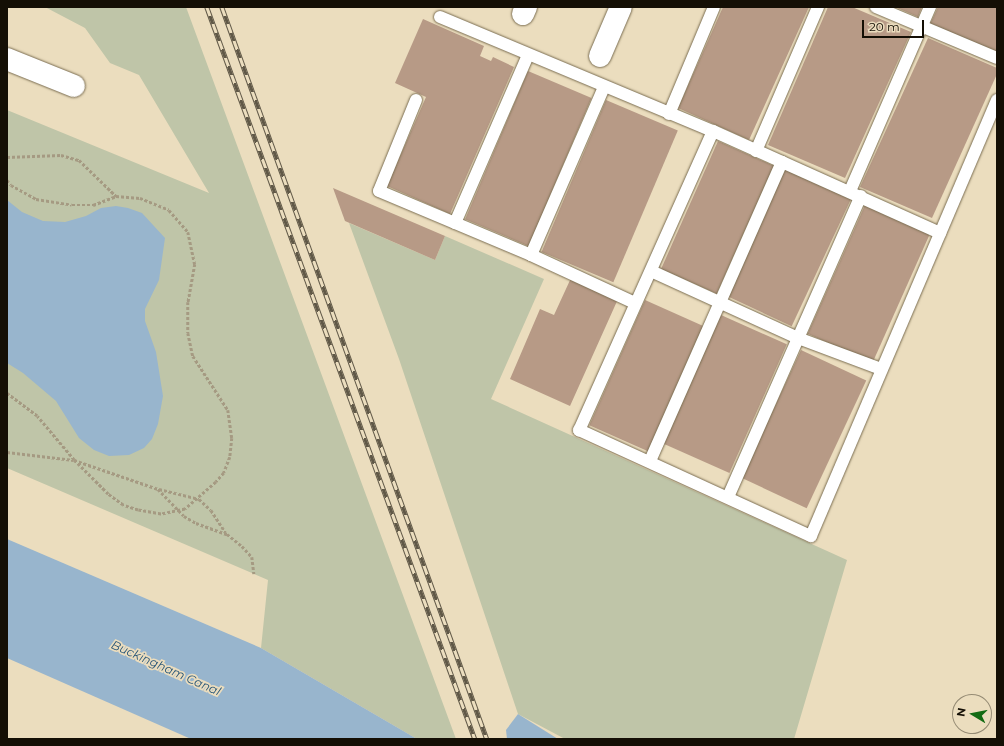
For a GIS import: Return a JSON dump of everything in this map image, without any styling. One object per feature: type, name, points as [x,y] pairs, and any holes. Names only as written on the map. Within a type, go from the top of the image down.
[{"type":"street","points":[[600,56],[621,7]]},
{"type":"street","points":[[7,59],[74,86]]},
{"type":"lane","points":[[669,114],[714,7]]},
{"type":"lane","points":[[756,151],[818,7]]},
{"type":"lane","points":[[876,7],[997,58]]},
{"type":"lane","points":[[850,191],[930,7]]},
{"type":"lane","points":[[440,17],[604,87],[713,131],[850,191],[940,233]]},
{"type":"lane","points":[[455,223],[528,54]]},
{"type":"lane","points":[[531,255],[604,87]]},
{"type":"lane","points":[[416,100],[379,191],[531,255],[635,302]]},
{"type":"lane","points":[[713,131],[651,270],[635,302],[579,430],[812,536],[881,369],[997,100]]},
{"type":"lane","points":[[650,461],[782,162]]},
{"type":"lane","points":[[728,497],[861,196]]},
{"type":"lane","points":[[651,270],[798,338],[881,369]]},
{"type":"path","points":[[7,157],[61,155],[79,160],[116,196]]},
{"type":"path","points":[[7,180],[11,185],[36,199],[72,205],[93,205],[116,196],[140,198],[169,210],[188,232],[195,264],[188,302],[188,333],[193,356],[228,410],[232,438],[230,457],[224,473],[207,492],[199,500],[180,511],[161,514],[123,505],[74,460],[37,416],[7,393]]},
{"type":"path","points":[[7,452],[74,460],[158,489],[199,500],[210,510],[227,534],[252,557],[254,574]]},
{"type":"path","points":[[158,489],[180,511],[196,523],[227,534]]},
{"type":"green space","points":[[45,7],[186,7],[456,739],[417,739],[261,648],[268,580],[7,468],[7,110],[209,193],[139,75],[110,63],[85,28]]},
{"type":"green space","points":[[349,223],[435,260],[445,236],[544,279],[491,399],[847,560],[794,739],[565,739],[518,714],[399,359]]},
{"type":"water","points":[[7,200],[22,212],[43,221],[65,222],[86,216],[101,208],[116,206],[128,208],[142,213],[165,238],[159,280],[145,309],[145,321],[156,352],[163,396],[158,424],[152,439],[144,448],[129,455],[109,456],[94,450],[79,438],[56,401],[23,373],[7,363]]},
{"type":"water","name":"Buckingham Canal","points":[[7,539],[261,648],[417,739],[191,739],[7,658]]},
{"type":"water","points":[[518,714],[558,739],[507,739],[506,730]]},
{"type":"building","points":[[723,7],[809,7],[749,140],[678,108]]},
{"type":"building","points":[[828,7],[852,7],[911,32],[845,178],[768,145]]},
{"type":"building","points":[[895,7],[922,7],[918,17]]},
{"type":"building","points":[[938,7],[997,7],[997,53],[930,24]]},
{"type":"building","points":[[423,19],[484,46],[480,56],[491,61],[493,57],[514,67],[450,214],[387,186],[426,97],[395,83]]},
{"type":"building","points":[[928,38],[997,68],[997,74],[932,218],[860,187]]},
{"type":"building","points":[[528,71],[592,98],[529,246],[465,219]]},
{"type":"building","points":[[606,100],[678,130],[613,282],[542,252]]},
{"type":"building","points":[[718,141],[774,166],[717,294],[661,269]]},
{"type":"building","points":[[786,168],[851,198],[792,326],[726,296]]},
{"type":"building","points":[[333,188],[445,236],[435,260],[345,221]]},
{"type":"building","points":[[865,205],[930,234],[873,363],[808,334]]},
{"type":"building","points":[[571,278],[618,299],[570,406],[510,379],[540,309],[554,315]]},
{"type":"building","points":[[645,300],[707,328],[651,453],[589,425]]},
{"type":"building","points":[[721,315],[787,344],[729,473],[664,444]]},
{"type":"building","points":[[801,350],[866,380],[807,508],[741,478]]},
{"type":"railway","points":[[207,7],[475,739]]},
{"type":"railway","points":[[222,7],[487,739]]}]
